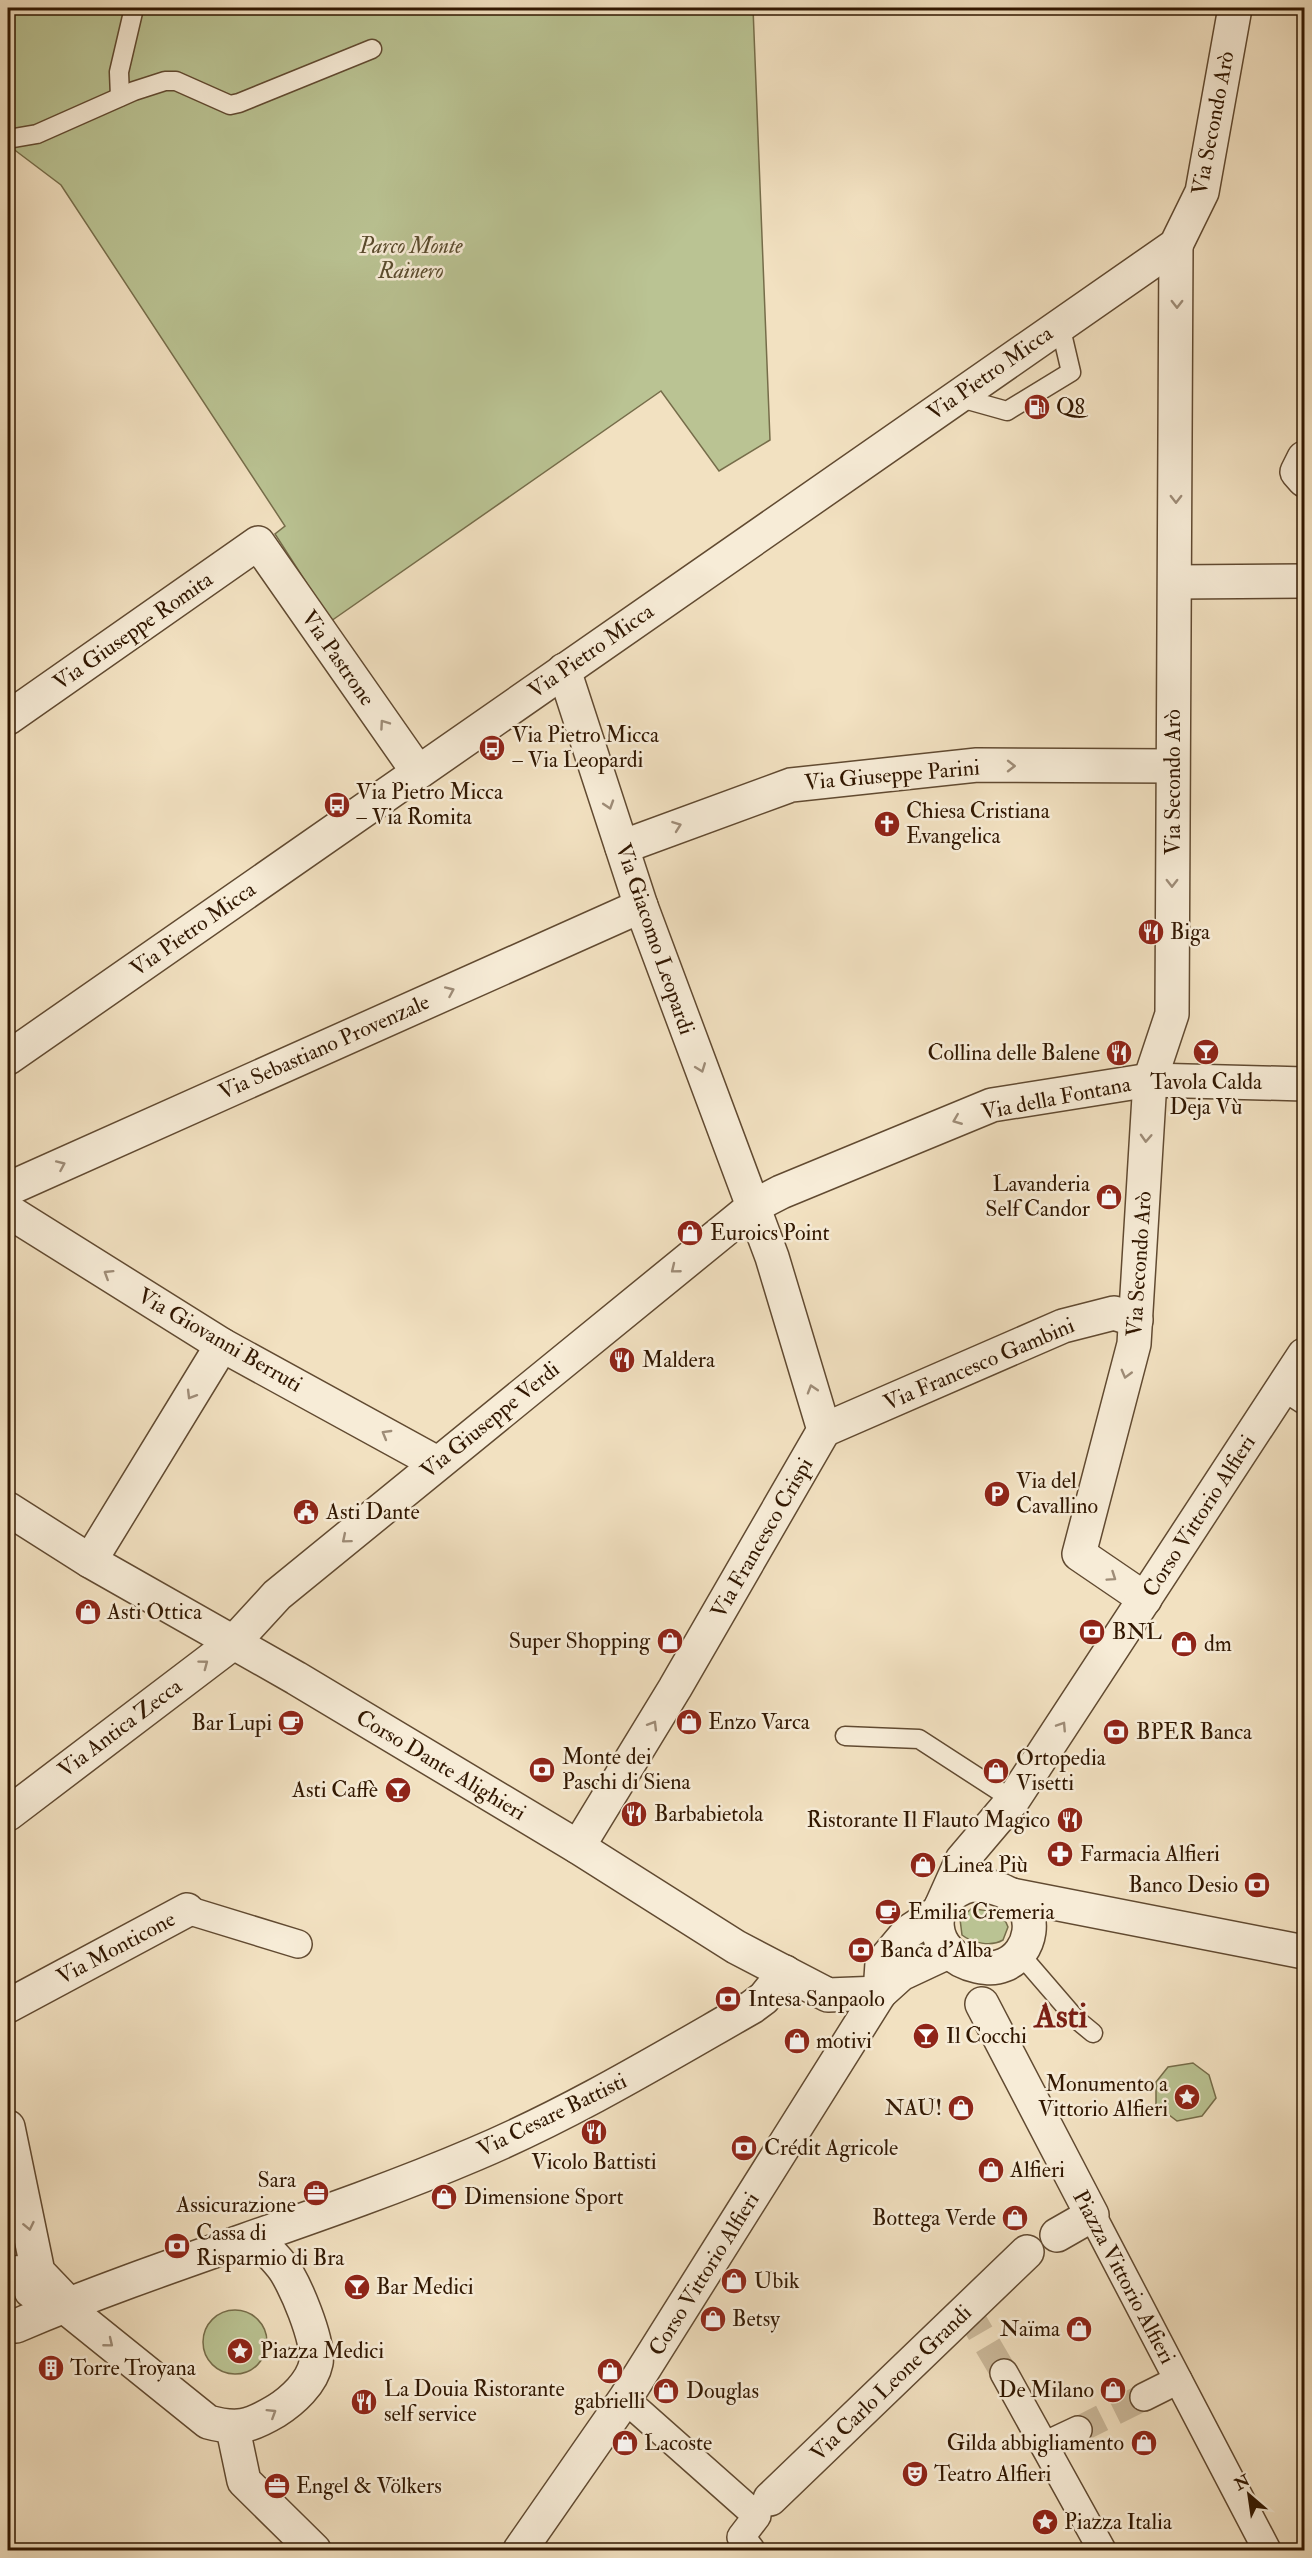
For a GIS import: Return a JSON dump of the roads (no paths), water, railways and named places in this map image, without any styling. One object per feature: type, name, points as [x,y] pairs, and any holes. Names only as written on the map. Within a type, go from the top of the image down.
[{"type":"street","name":"Via Secondo Arò","points":[[1145,1599],[1079,1554],[1134,1344],[1150,1080],[1172,1014],[1176,245],[1202,192],[1235,8]]},
{"type":"street","name":"Via Pietro Micca","points":[[8,1058],[1176,245]]},
{"type":"street","points":[[1305,458],[1297,471],[1305,480]]},
{"type":"street","name":"Via Giuseppe Romita","points":[[8,718],[258,543]]},
{"type":"street","name":"Via Pastrone","points":[[258,543],[418,772]]},
{"type":"street","points":[[1175,582],[1305,581]]},
{"type":"street","name":"Via Giacomo Leopardi","points":[[564,670],[640,906],[753,1206]]},
{"type":"street","name":"Via Giuseppe Parini","points":[[622,847],[791,785],[977,765],[1172,766]]},
{"type":"street","name":"Via Sebastiano Provenzale","points":[[8,1189],[640,906]]},
{"type":"street","name":"Via della Fontana","points":[[753,1206],[781,1192],[992,1105],[1150,1080],[1305,1084]]},
{"type":"street","points":[[753,1206],[772,1257],[824,1430]]},
{"type":"street","name":"Via Giuseppe Verdi","points":[[233,1642],[278,1595],[753,1206]]},
{"type":"street","name":"Via Giovanni Berruti","points":[[8,1211],[222,1345],[437,1463]]},
{"type":"street","name":"Via Francesco Gambini","points":[[824,1430],[1063,1326],[1114,1313],[1136,1320]]},
{"type":"street","points":[[90,1561],[222,1345]]},
{"type":"street","name":"Corso Vittorio Alfieri","points":[[880,1993],[882,1963],[908,1932],[940,1910],[962,1860],[1014,1800],[1145,1599],[1294,1393],[1305,1355]]},
{"type":"street","name":"Via Francesco Crispi","points":[[578,1847],[675,1688],[824,1430]]},
{"type":"street","name":"Corso Dante Alighieri","points":[[8,1509],[90,1561],[233,1642],[578,1847],[736,1947],[828,1995],[880,1993]]},
{"type":"street","name":"Via Antica Zecca","points":[[8,1814],[233,1642]]},
{"type":"street","name":"Corso Vittorio Alfieri","points":[[993,1826],[986,1856],[1002,1891]]},
{"type":"street","points":[[1104,1913],[1060,1924],[1023,1949],[1012,1961],[991,1969],[952,1956],[938,1933],[940,1910],[952,1893],[961,1888],[982,1885],[1104,1913],[1305,1952]]},
{"type":"street","points":[[1002,1891],[1026,1912],[1029,1934],[1023,1949]]},
{"type":"street","name":"Via Monticone","points":[[8,2006],[187,1910],[298,1944]]},
{"type":"street","name":"Corso Vittorio Alfieri","points":[[520,2550],[625,2399],[880,1993],[901,1974],[952,1956]]},
{"type":"street","name":"Piazza Vittorio Alfieri","points":[[952,1956],[982,2004],[1267,2550]]},
{"type":"street","points":[[982,2004],[991,1969]]},
{"type":"street","name":"Via Cesare Battisti","points":[[256,2238],[476,2154],[584,2103],[752,2007],[764,1998],[785,1972]]},
{"type":"street","points":[[8,2127],[23,2272],[10,2328]]},
{"type":"street","points":[[1057,2235],[1092,2215]]},
{"type":"street","points":[[10,2328],[64,2306],[256,2238],[282,2266],[287,2275],[315,2341],[316,2363],[306,2384],[290,2403],[258,2422],[233,2429],[207,2422],[64,2306],[61,2296],[23,2272]]},
{"type":"street","name":"Via Carlo Leone Grandi","points":[[763,2507],[1027,2252]]},
{"type":"street","points":[[1004,2373],[1046,2445],[1102,2550]]},
{"type":"street","points":[[1144,2397],[1178,2380]]},
{"type":"street","points":[[625,2399],[763,2507],[741,2537],[751,2550]]},
{"type":"street","points":[[233,2429],[244,2481],[314,2550]]},
{"type":"street","points":[[1046,2445],[1078,2430]]},
{"type":"lane","points":[[120,97],[119,72],[134,8]]},
{"type":"lane","points":[[8,139],[37,134],[120,97],[165,81],[176,81],[230,105],[372,49]]},
{"type":"lane","points":[[957,397],[1007,411],[1071,372],[1060,325]]},
{"type":"lane","points":[[845,1736],[919,1739],[1014,1800]]},
{"type":"lane","points":[[1023,1949],[1076,2019],[1093,2033]]},
{"type":"tunnel","points":[[967,2310],[1004,2373]]},
{"type":"tunnel","points":[[1078,2430],[1144,2397]]},
{"type":"place","name":"Q8","points":[[1037,407]]},
{"type":"place","name":"Via Pietro Micca – Via Leopardi","points":[[492,748]]},
{"type":"place","name":"Via Pietro Micca – Via Romita","points":[[337,805]]},
{"type":"place","name":"Chiesa Cristiana Evangelica","points":[[887,824]]},
{"type":"place","name":"Biga","points":[[1151,932]]},
{"type":"place","name":"Tavola Calda Deja Vù","points":[[1206,1052]]},
{"type":"place","name":"Collina delle Balene","points":[[1119,1053]]},
{"type":"place","name":"Lavanderia Self Candor","points":[[1109,1197]]},
{"type":"place","name":"Euroics Point","points":[[690,1233]]},
{"type":"place","name":"Maldera","points":[[622,1360]]},
{"type":"place","name":"Via del Cavallino","points":[[997,1494]]},
{"type":"place","name":"Asti Dante","points":[[306,1512]]},
{"type":"place","name":"Asti Ottica","points":[[88,1612]]},
{"type":"place","name":"BNL","points":[[1092,1632]]},
{"type":"place","name":"Super Shopping","points":[[670,1641]]},
{"type":"place","name":"dm","points":[[1184,1644]]},
{"type":"place","name":"Enzo Varca","points":[[689,1722]]},
{"type":"place","name":"Bar Lupi","points":[[291,1723]]},
{"type":"place","name":"BPER Banca","points":[[1116,1732]]},
{"type":"place","name":"Monte dei Paschi di Siena","points":[[542,1770]]},
{"type":"place","name":"Ortopedia Visetti","points":[[996,1771]]},
{"type":"place","name":"Asti Caffè","points":[[398,1790]]},
{"type":"place","name":"Barbabietola","points":[[634,1814]]},
{"type":"place","name":"Ristorante Il Flauto Magico","points":[[1070,1820]]},
{"type":"place","name":"Farmacia Alfieri","points":[[1060,1854]]},
{"type":"place","name":"Linea Più","points":[[923,1865]]},
{"type":"place","name":"Banco Desio","points":[[1257,1885]]},
{"type":"place","name":"Emilia Cremeria","points":[[888,1912]]},
{"type":"place","name":"Banca d'Alba","points":[[861,1950]]},
{"type":"place","name":"Intesa Sanpaolo","points":[[728,1999]]},
{"type":"place","name":"Il Cocchi","points":[[926,2036]]},
{"type":"place","name":"motivi","points":[[797,2041]]},
{"type":"place","name":"Monumento a Vittorio Alfieri","points":[[1187,2097]]},
{"type":"place","name":"NAU!","points":[[961,2108]]},
{"type":"place","name":"Vicolo Battisti","points":[[594,2132]]},
{"type":"place","name":"Crédit Agricole","points":[[744,2148]]},
{"type":"place","name":"Alfieri","points":[[991,2170]]},
{"type":"place","name":"Sara Assicurazione","points":[[316,2193]]},
{"type":"place","name":"Dimensione Sport","points":[[444,2197]]},
{"type":"place","name":"Bottega Verde","points":[[1015,2218]]},
{"type":"place","name":"Cassa di Risparmio di Bra","points":[[177,2246]]},
{"type":"place","name":"Ubik","points":[[734,2281]]},
{"type":"place","name":"Bar Medici","points":[[357,2287]]},
{"type":"place","name":"Betsy","points":[[713,2319]]},
{"type":"place","name":"Naïma","points":[[1079,2329]]},
{"type":"place","name":"Piazza Medici","points":[[240,2351]]},
{"type":"place","name":"Torre Troyana","points":[[51,2368]]},
{"type":"place","name":"gabrielli","points":[[610,2371]]},
{"type":"place","name":"De Milano","points":[[1113,2390]]},
{"type":"place","name":"Douglas","points":[[666,2391]]},
{"type":"place","name":"La Douia Ristorante self service","points":[[364,2402]]},
{"type":"place","name":"Lacoste","points":[[625,2443]]},
{"type":"place","name":"Gilda abbigliamento","points":[[1144,2443]]},
{"type":"place","name":"Teatro Alfieri","points":[[915,2474]]},
{"type":"place","name":"Engel & Völkers","points":[[277,2486]]},
{"type":"place","name":"Piazza Italia","points":[[1045,2522]]},
{"type":"district","name":"Asti","points":[[1061,2016]]},
{"type":"park label","name":"Parco Monte Rainero","points":[[411,258]]}]
